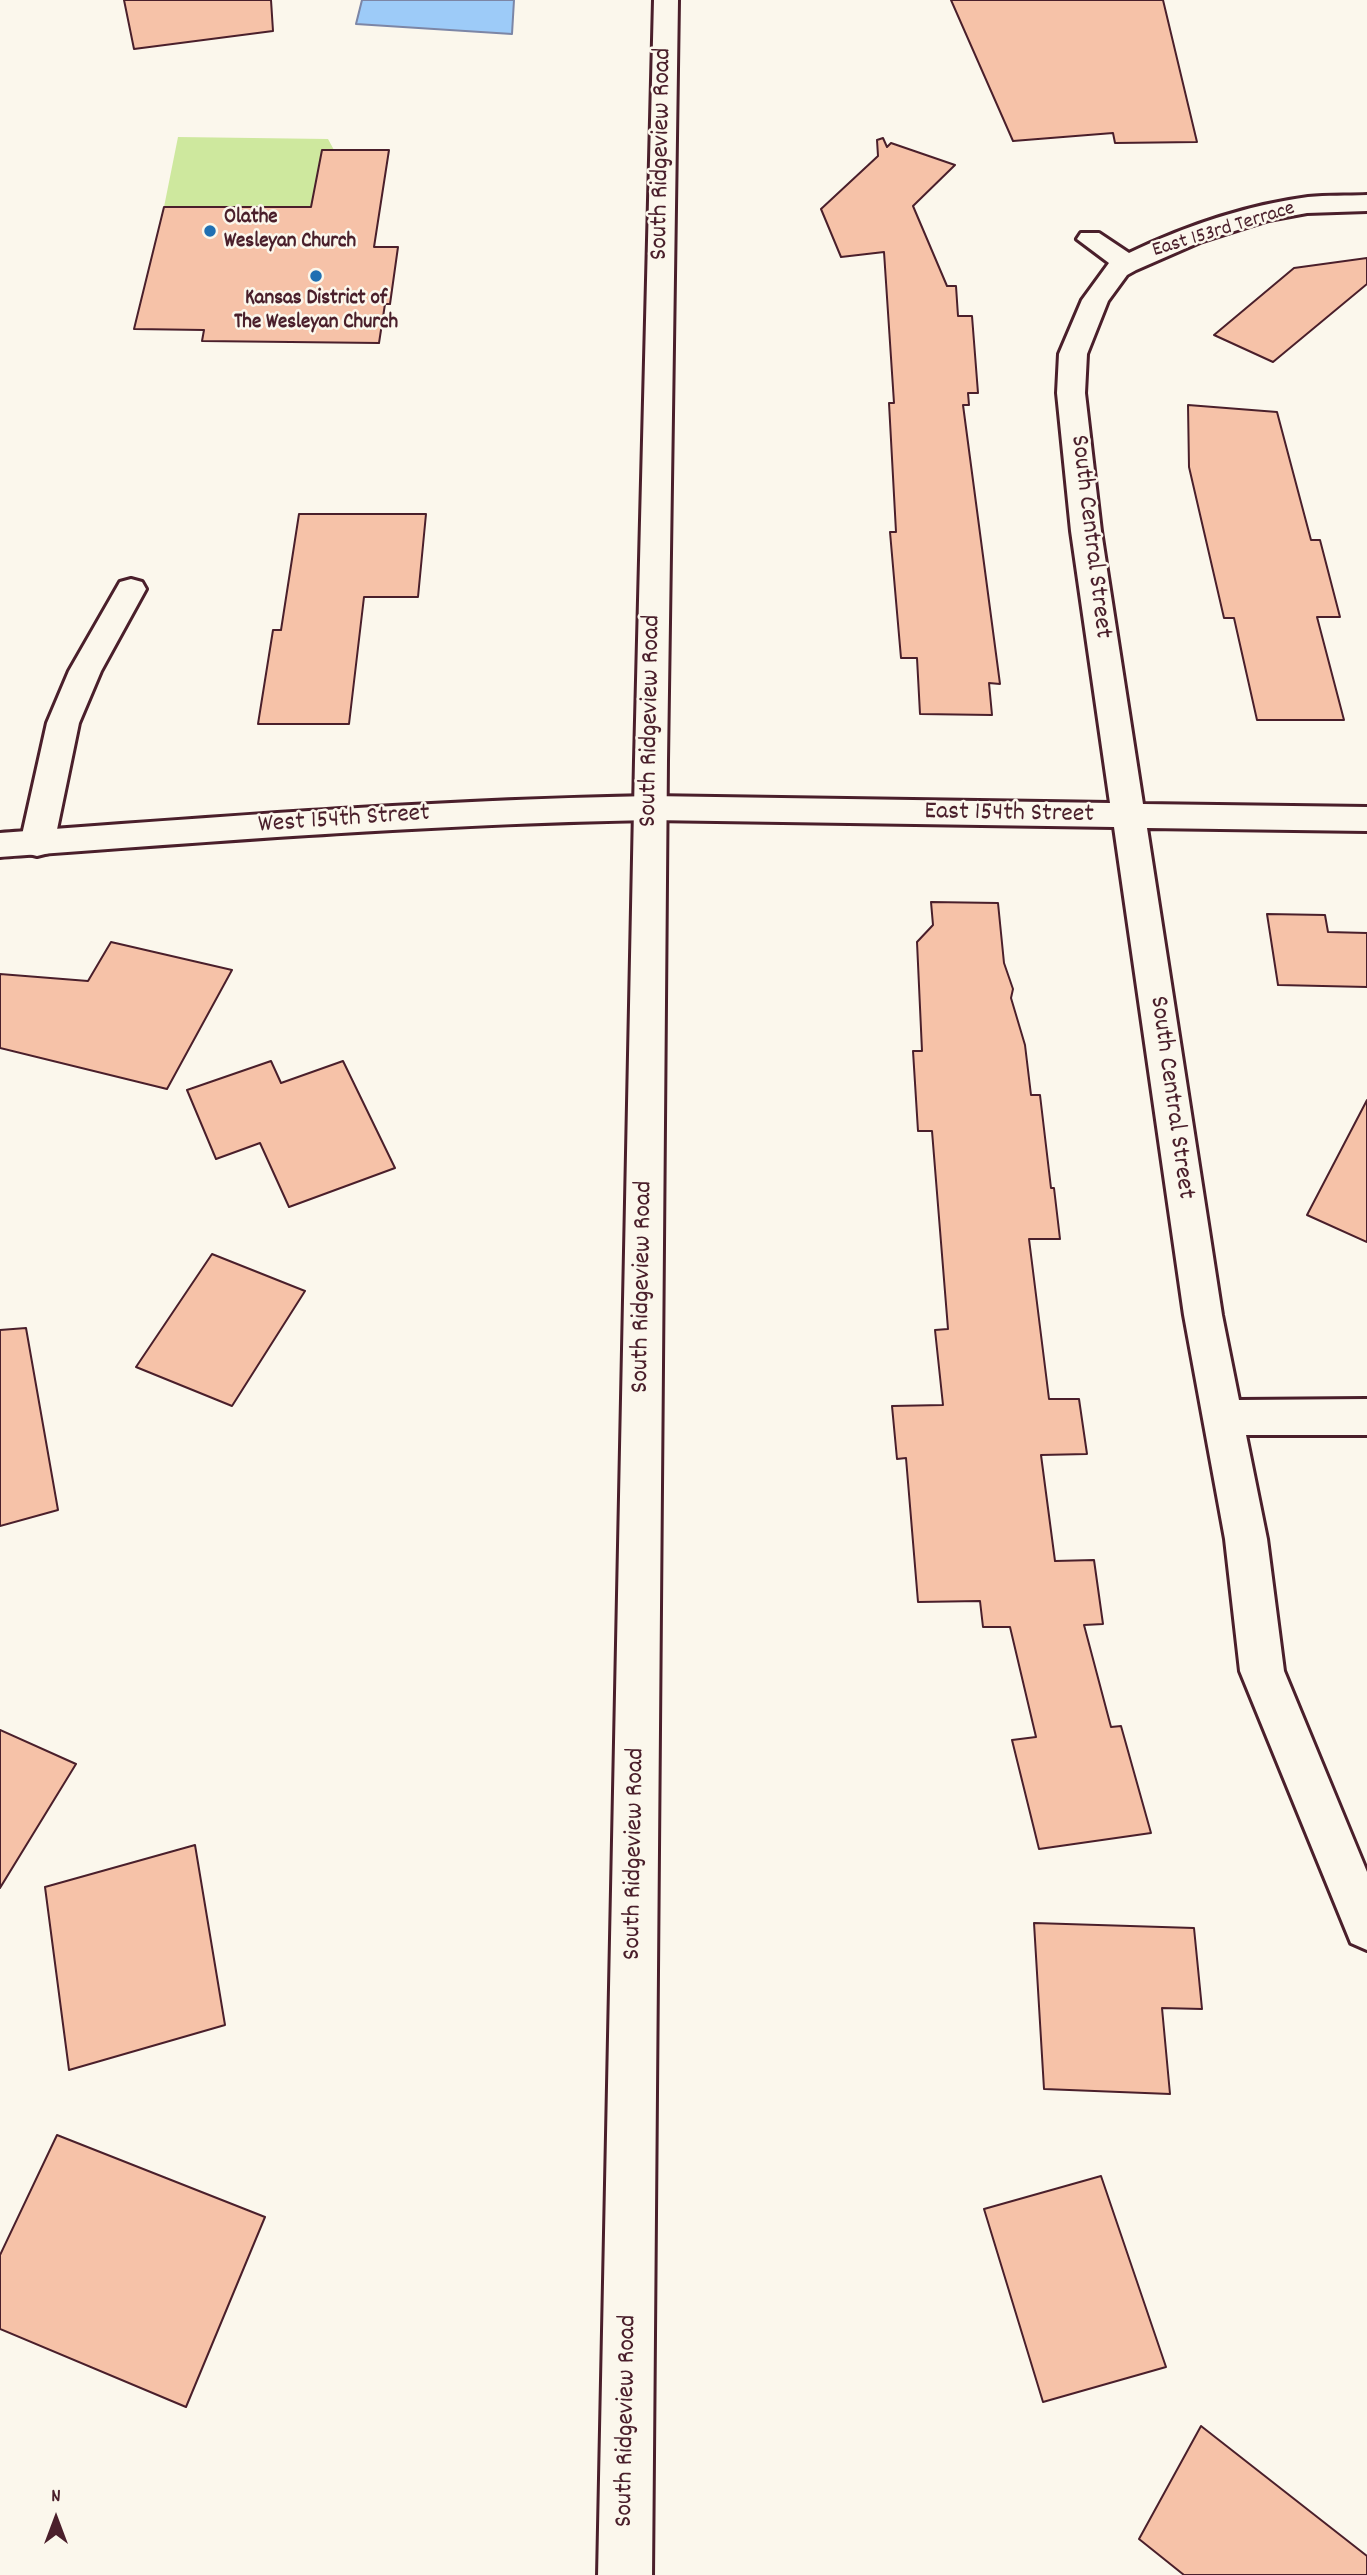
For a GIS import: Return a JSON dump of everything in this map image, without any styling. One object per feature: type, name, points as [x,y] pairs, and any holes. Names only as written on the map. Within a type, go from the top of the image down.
[{"type":"street","name":"South Ridgeview Road","points":[[625,2575],[650,808],[666,0]]},
{"type":"street","name":"East 153rd Terrace","points":[[1090,239],[1127,264],[1155,249],[1306,205],[1367,203]]},
{"type":"street","name":"South Central Street","points":[[1127,264],[1118,269],[1095,300],[1073,354],[1071,393],[1086,531],[1202,1315],[1246,1539],[1262,1671],[1367,1927]]},
{"type":"street","points":[[37,844],[63,723],[86,671],[131,589]]},
{"type":"street","name":"East 154th Street","points":[[650,808],[1367,820]]},
{"type":"street","name":"West 154th Street","points":[[0,845],[352,819],[496,811],[650,808]]},
{"type":"street","points":[[1222,1418],[1367,1417]]},
{"type":"green space","points":[[178,137],[328,139],[334,150],[322,150],[304,247],[267,207],[164,207]]},
{"type":"water","points":[[362,0],[514,0],[512,34],[356,24]]},
{"type":"building","points":[[124,0],[271,0],[273,31],[134,49]]},
{"type":"building","points":[[951,0],[1163,0],[1197,142],[1115,143],[1113,133],[1013,141]]},
{"type":"building","points":[[883,138],[887,147],[891,143],[955,165],[913,206],[947,286],[956,286],[958,316],[972,316],[978,393],[968,393],[969,405],[963,405],[1000,684],[989,683],[992,715],[920,714],[917,658],[901,658],[890,532],[896,532],[889,403],[894,403],[884,252],[841,257],[821,209],[878,156],[877,140]]},
{"type":"building","name":"Olathe Wesleyan Church","points":[[322,150],[389,150],[374,247],[398,247],[390,304],[385,304],[379,343],[202,341],[204,330],[134,329],[164,207],[311,207]]},
{"type":"building","points":[[1367,258],[1367,284],[1273,362],[1214,335],[1294,268]]},
{"type":"building","points":[[1188,405],[1277,412],[1311,540],[1320,540],[1340,617],[1317,617],[1344,720],[1257,720],[1234,618],[1224,618],[1189,467]]},
{"type":"building","points":[[299,514],[426,514],[418,597],[364,597],[349,724],[258,724],[273,630],[281,630]]},
{"type":"building","points":[[931,902],[998,903],[1004,963],[1013,989],[1011,998],[1025,1045],[1031,1095],[1040,1095],[1060,1239],[1029,1239],[1049,1399],[1079,1399],[1087,1454],[1041,1455],[1055,1561],[1094,1560],[1103,1624],[1084,1625],[1111,1727],[1121,1726],[1151,1833],[1039,1849],[1012,1740],[1036,1737],[1010,1627],[983,1627],[980,1601],[918,1602],[906,1458],[897,1459],[892,1406],[943,1405],[935,1330],[948,1329],[932,1131],[918,1131],[913,1051],[922,1051],[917,942],[933,925]]},
{"type":"building","points":[[1267,914],[1325,915],[1328,932],[1367,933],[1367,987],[1278,985]]},
{"type":"building","points":[[111,942],[232,970],[167,1089],[0,1048],[0,974],[88,981]]},
{"type":"building","points":[[271,1061],[281,1083],[343,1061],[395,1168],[289,1207],[260,1143],[216,1159],[187,1090]]},
{"type":"building","points":[[1367,1100],[1367,1242],[1307,1215]]},
{"type":"building","points":[[212,1254],[305,1291],[232,1406],[136,1367]]},
{"type":"building","points":[[26,1328],[58,1510],[0,1526],[0,1330]]},
{"type":"building","points":[[0,1730],[76,1764],[0,1888]]},
{"type":"building","points":[[195,1845],[225,2025],[69,2070],[45,1887]]},
{"type":"building","points":[[1034,1923],[1194,1928],[1202,2009],[1162,2008],[1170,2094],[1044,2089]]},
{"type":"building","points":[[57,2135],[265,2217],[186,2407],[0,2329],[0,2255]]},
{"type":"building","points":[[1101,2176],[1166,2367],[1043,2402],[984,2209]]},
{"type":"building","points":[[1201,2426],[1367,2556],[1367,2575],[1184,2575],[1139,2539]]},
{"type":"place","name":"Olathe Wesleyan Church","points":[[210,231]]},
{"type":"place","name":"Kansas District of The Wesleyan Church","points":[[316,276]]}]
